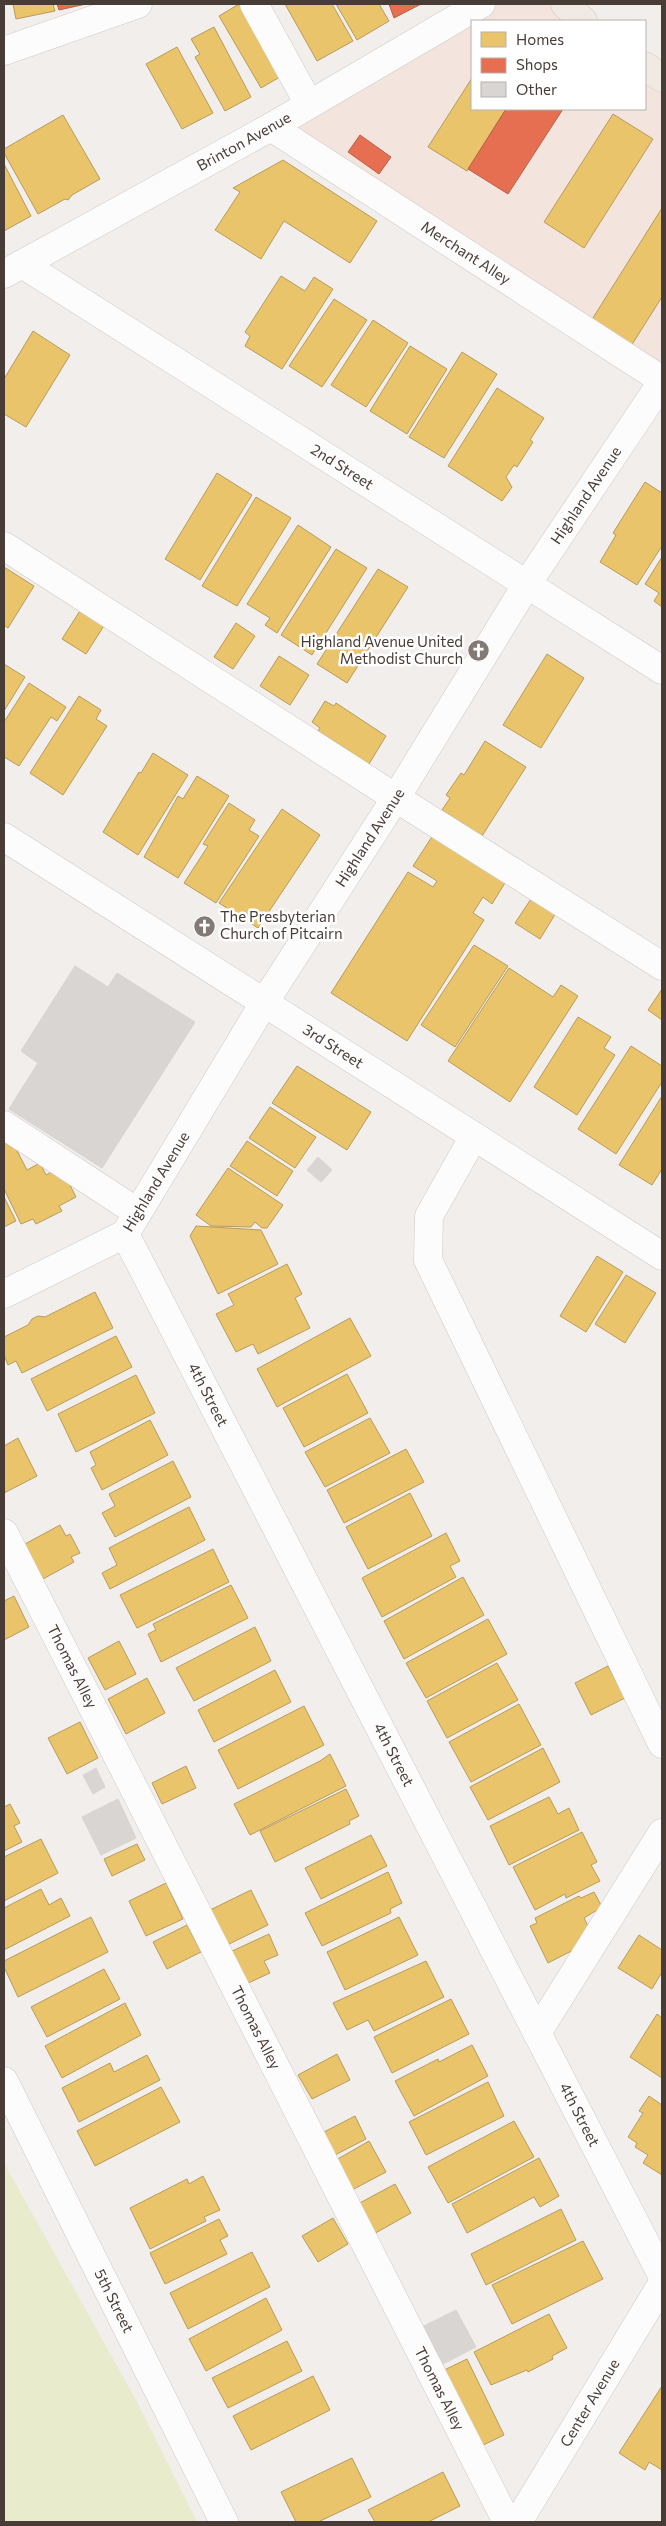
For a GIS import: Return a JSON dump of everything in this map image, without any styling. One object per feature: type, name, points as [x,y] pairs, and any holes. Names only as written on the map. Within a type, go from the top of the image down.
[{"type":"main road","points":[[565,4],[581,20]]},
{"type":"main road","points":[[646,67],[662,78]]},
{"type":"street","points":[[4,51],[138,4]]},
{"type":"street","points":[[254,4],[310,104]]},
{"type":"street","name":"Brinton Avenue","points":[[13,269],[271,127],[481,4]]},
{"type":"street","name":"Merchant Alley","points":[[271,127],[662,381]]},
{"type":"street","name":"2nd Street","points":[[13,269],[527,584],[662,670]]},
{"type":"street","name":"Highland Avenue","points":[[4,1294],[131,1223],[264,1003],[396,798],[527,584],[662,381]]},
{"type":"street","points":[[4,546],[396,798],[662,966]]},
{"type":"street","name":"3rd Street","points":[[4,837],[662,1256]]},
{"type":"street","points":[[4,1125],[131,1223]]},
{"type":"street","points":[[474,1136],[429,1216],[428,1260],[662,1744]]},
{"type":"street","name":"4th Street","points":[[131,1223],[537,2033],[662,2275]]},
{"type":"street","name":"Thomas Alley","points":[[4,1533],[506,2522]]},
{"type":"street","points":[[537,2033],[662,1833]]},
{"type":"street","name":"5th Street","points":[[4,2081],[224,2522]]},
{"type":"street","name":"Center Avenue","points":[[518,2522],[662,2284]]},
{"type":"shaded area","points":[[481,4],[565,4],[582,20],[471,20],[471,110],[646,110],[646,67],[662,78],[662,380],[271,127]]},
{"type":"green space","points":[[4,2163],[138,2404],[197,2522],[4,2522]]},
{"type":"building: Homes","points":[[13,4],[53,4],[55,11],[16,19]]},
{"type":"building: Homes","points":[[239,4],[285,74],[261,88],[219,16]]},
{"type":"building: Homes","points":[[285,4],[332,4],[353,41],[317,61]]},
{"type":"building: Homes","points":[[336,4],[379,4],[389,21],[357,40]]},
{"type":"building: Homes","points":[[214,27],[251,97],[225,111],[195,57],[200,54],[191,39]]},
{"type":"building: Homes","points":[[177,47],[213,113],[182,129],[146,64]]},
{"type":"building: Homes","points":[[471,80],[471,110],[505,110],[467,171],[428,147]]},
{"type":"building: Homes","points":[[613,114],[653,139],[584,248],[544,222]]},
{"type":"building: Homes","points":[[63,115],[100,179],[72,195],[68,200],[65,199],[38,214],[4,153],[4,149]]},
{"type":"building: Homes","points":[[283,160],[377,221],[350,263],[284,221],[261,259],[215,230],[240,192],[233,188]]},
{"type":"building: Homes","points":[[4,164],[31,216],[4,231]]},
{"type":"building: Homes","points":[[662,208],[662,297],[631,346],[591,321]]},
{"type":"building: Homes","points":[[281,276],[305,291],[314,277],[333,289],[282,369],[245,346],[250,336],[245,332]]},
{"type":"building: Homes","points":[[334,299],[367,320],[322,387],[289,366]]},
{"type":"building: Homes","points":[[373,320],[408,343],[366,407],[331,385]]},
{"type":"building: Homes","points":[[33,331],[70,355],[26,427],[4,414],[4,379]]},
{"type":"building: Homes","points":[[410,346],[447,369],[407,434],[370,411]]},
{"type":"building: Homes","points":[[462,352],[497,374],[444,458],[409,437]]},
{"type":"building: Homes","points":[[497,388],[544,418],[530,440],[533,442],[517,467],[514,465],[506,477],[512,487],[502,501],[448,466]]},
{"type":"building: Homes","points":[[217,473],[252,495],[200,580],[165,559]]},
{"type":"building: Homes","points":[[645,482],[662,493],[662,546],[637,585],[600,562],[616,535],[613,533]]},
{"type":"building: Homes","points":[[256,497],[291,518],[237,606],[202,586]]},
{"type":"building: Homes","points":[[298,525],[331,547],[277,633],[265,625],[270,618],[247,604]]},
{"type":"building: Homes","points":[[336,549],[367,568],[312,655],[281,635]]},
{"type":"building: Homes","points":[[662,557],[662,607],[654,601],[659,593],[645,584]]},
{"type":"building: Homes","points":[[4,567],[34,586],[8,628],[4,625]]},
{"type":"building: Homes","points":[[378,569],[408,587],[347,683],[317,664]]},
{"type":"building: Homes","points":[[83,606],[107,621],[86,654],[62,639]]},
{"type":"building: Homes","points":[[236,623],[255,636],[233,669],[214,657]]},
{"type":"building: Homes","points":[[547,654],[584,678],[541,748],[503,725]]},
{"type":"building: Homes","points":[[279,656],[309,675],[290,705],[260,686]]},
{"type":"building: Homes","points":[[4,664],[25,677],[4,711]]},
{"type":"building: Homes","points":[[29,683],[66,707],[57,721],[51,717],[19,766],[4,757],[4,722]]},
{"type":"building: Homes","points":[[79,696],[101,710],[96,719],[107,726],[63,795],[30,773]]},
{"type":"building: Homes","points":[[325,701],[334,706],[336,703],[386,736],[369,764],[318,731],[320,728],[312,722]]},
{"type":"building: Homes","points":[[485,741],[526,767],[482,836],[442,810],[450,798],[446,795],[461,773],[464,775]]},
{"type":"building: Homes","points":[[153,753],[188,775],[138,855],[103,832],[139,772],[141,773]]},
{"type":"building: Homes","points":[[197,776],[229,796],[178,878],[144,857],[178,796],[183,799]]},
{"type":"building: Homes","points":[[229,803],[255,820],[249,830],[259,836],[216,903],[184,883],[208,846],[203,844]]},
{"type":"building: Homes","points":[[282,809],[320,835],[258,928],[219,903]]},
{"type":"building: Homes","points":[[435,832],[508,878],[492,904],[483,897],[473,913],[484,920],[407,1041],[331,993],[408,872],[433,887],[437,881],[413,866]]},
{"type":"building: Homes","points":[[535,893],[559,908],[540,939],[515,923]]},
{"type":"building: Homes","points":[[474,945],[508,966],[455,1047],[421,1025]]},
{"type":"building: Homes","points":[[509,968],[553,997],[561,985],[578,996],[510,1102],[448,1061]]},
{"type":"building: Homes","points":[[662,989],[662,1020],[648,1010]]},
{"type":"building: Homes","points":[[578,1017],[611,1037],[604,1048],[615,1055],[577,1115],[534,1087]]},
{"type":"building: Homes","points":[[631,1046],[662,1066],[662,1082],[616,1154],[578,1129]]},
{"type":"building: Homes","points":[[297,1066],[371,1112],[347,1150],[272,1103]]},
{"type":"building: Homes","points":[[662,1096],[662,1169],[652,1185],[619,1165]]},
{"type":"building: Homes","points":[[270,1107],[316,1137],[295,1168],[249,1138]]},
{"type":"building: Homes","points":[[4,1137],[8,1145],[13,1143],[27,1170],[40,1163],[46,1175],[61,1167],[76,1197],[59,1206],[62,1211],[36,1224],[33,1219],[21,1224],[4,1189]]},
{"type":"building: Homes","points":[[247,1141],[293,1171],[277,1196],[230,1166]]},
{"type":"building: Homes","points":[[228,1168],[283,1205],[267,1228],[262,1228],[255,1222],[251,1227],[211,1226],[196,1215]]},
{"type":"building: Homes","points":[[4,1197],[16,1221],[4,1227]]},
{"type":"building: Homes","points":[[196,1226],[261,1230],[278,1264],[218,1294],[190,1236]]},
{"type":"building: Homes","points":[[597,1256],[623,1272],[586,1332],[560,1316]]},
{"type":"building: Homes","points":[[287,1264],[302,1294],[295,1298],[310,1328],[258,1354],[253,1344],[236,1352],[216,1314],[234,1305],[228,1294]]},
{"type":"building: Homes","points":[[626,1275],[656,1293],[625,1343],[595,1324]]},
{"type":"building: Homes","points":[[95,1292],[113,1328],[22,1373],[16,1361],[8,1365],[4,1355],[4,1337],[28,1325],[32,1319],[38,1316],[45,1317]]},
{"type":"building: Homes","points":[[350,1318],[371,1356],[277,1407],[257,1369]]},
{"type":"building: Homes","points":[[116,1336],[132,1367],[47,1411],[31,1379]]},
{"type":"building: Homes","points":[[347,1374],[368,1413],[304,1447],[283,1408]]},
{"type":"building: Homes","points":[[136,1375],[155,1413],[76,1452],[58,1414]]},
{"type":"building: Homes","points":[[370,1418],[390,1453],[325,1487],[305,1452]]},
{"type":"building: Homes","points":[[150,1420],[168,1455],[102,1490],[91,1468],[96,1465],[90,1452]]},
{"type":"building: Homes","points":[[18,1438],[37,1476],[4,1493],[4,1446]]},
{"type":"building: Homes","points":[[406,1449],[424,1482],[344,1523],[327,1490]]},
{"type":"building: Homes","points":[[173,1461],[191,1497],[115,1537],[102,1513],[115,1506],[109,1494]]},
{"type":"building: Homes","points":[[410,1493],[432,1536],[368,1569],[346,1527]]},
{"type":"building: Homes","points":[[189,1507],[205,1540],[110,1589],[102,1573],[117,1565],[109,1548]]},
{"type":"building: Homes","points":[[60,1525],[66,1536],[70,1534],[80,1553],[71,1557],[74,1562],[43,1579],[25,1544]]},
{"type":"building: Homes","points":[[446,1533],[460,1561],[450,1566],[456,1577],[382,1617],[362,1578]]},
{"type":"building: Homes","points":[[213,1549],[229,1582],[137,1628],[120,1595]]},
{"type":"building: Homes","points":[[463,1577],[484,1615],[404,1659],[384,1621]]},
{"type":"building: Homes","points":[[231,1585],[248,1618],[161,1662],[148,1634],[156,1630],[153,1624]]},
{"type":"building: Homes","points":[[14,1596],[29,1627],[4,1640],[4,1601]]},
{"type":"building: Homes","points":[[488,1619],[507,1654],[426,1698],[406,1663]]},
{"type":"building: Homes","points":[[255,1627],[271,1661],[194,1701],[176,1668]]},
{"type":"building: Homes","points":[[119,1641],[136,1674],[105,1690],[88,1658]]},
{"type":"building: Homes","points":[[497,1663],[518,1700],[447,1738],[427,1701]]},
{"type":"building: Homes","points":[[608,1666],[625,1698],[591,1715],[575,1683]]},
{"type":"building: Homes","points":[[275,1670],[291,1702],[214,1742],[198,1710]]},
{"type":"building: Homes","points":[[147,1678],[165,1713],[126,1734],[108,1699]]},
{"type":"building: Homes","points":[[519,1704],[541,1745],[471,1782],[449,1742]]},
{"type":"building: Homes","points":[[304,1706],[324,1745],[238,1789],[218,1750]]},
{"type":"building: Homes","points":[[80,1722],[98,1758],[67,1774],[48,1738]]},
{"type":"building: Homes","points":[[543,1748],[560,1782],[488,1820],[470,1787]]},
{"type":"building: Homes","points":[[330,1754],[346,1786],[250,1835],[234,1804],[320,1761]]},
{"type":"building: Homes","points":[[186,1766],[196,1788],[162,1804],[152,1783]]},
{"type":"building: Homes","points":[[346,1789],[359,1816],[349,1821],[350,1824],[275,1862],[260,1831]]},
{"type":"building: Homes","points":[[549,1797],[558,1814],[569,1808],[579,1830],[509,1865],[490,1826]]},
{"type":"building: Homes","points":[[10,1804],[20,1823],[14,1826],[22,1842],[4,1851],[4,1807]]},
{"type":"building: Homes","points":[[582,1832],[597,1862],[591,1865],[600,1881],[566,1898],[565,1894],[535,1910],[513,1867]]},
{"type":"building: Homes","points":[[371,1835],[387,1866],[321,1899],[305,1868]]},
{"type":"building: Homes","points":[[41,1839],[58,1873],[4,1901],[4,1857]]},
{"type":"building: Homes","points":[[137,1844],[145,1860],[112,1876],[104,1859]]},
{"type":"building: Homes","points":[[388,1872],[402,1903],[390,1909],[391,1913],[322,1946],[305,1913]]},
{"type":"building: Homes","points":[[166,1883],[183,1919],[146,1936],[129,1901]]},
{"type":"building: Homes","points":[[41,1889],[49,1905],[61,1898],[70,1916],[4,1950],[4,1908]]},
{"type":"building: Homes","points":[[251,1890],[268,1925],[227,1945],[210,1910]]},
{"type":"building: Homes","points":[[594,1892],[602,1907],[584,1918],[591,1932],[579,1938],[583,1945],[548,1963],[530,1926],[537,1923],[535,1918],[579,1896],[581,1898]]},
{"type":"building: Homes","points":[[91,1917],[108,1952],[18,1997],[4,1967],[4,1961]]},
{"type":"building: Homes","points":[[399,1917],[418,1955],[345,1990],[327,1952]]},
{"type":"building: Homes","points":[[187,1925],[201,1952],[167,1969],[153,1942]]},
{"type":"building: Homes","points":[[269,1934],[278,1955],[264,1961],[270,1973],[246,1984],[230,1952]]},
{"type":"building: Homes","points":[[639,1935],[662,1950],[662,1972],[652,1989],[618,1968]]},
{"type":"building: Homes","points":[[426,1961],[444,1997],[374,2031],[368,2020],[347,2030],[333,2003]]},
{"type":"building: Homes","points":[[104,1969],[120,1999],[47,2037],[31,2007]]},
{"type":"building: Homes","points":[[451,1999],[469,2034],[392,2073],[374,2037]]},
{"type":"building: Homes","points":[[125,2003],[141,2035],[62,2078],[45,2046]]},
{"type":"building: Homes","points":[[657,2014],[662,2018],[662,2078],[630,2057]]},
{"type":"building: Homes","points":[[472,2045],[488,2076],[414,2116],[395,2081],[438,2059],[439,2062]]},
{"type":"building: Homes","points":[[337,2054],[350,2080],[312,2099],[298,2075]]},
{"type":"building: Homes","points":[[147,2055],[160,2080],[79,2122],[62,2088],[110,2063],[114,2072]]},
{"type":"building: Homes","points":[[488,2082],[504,2116],[426,2155],[409,2122]]},
{"type":"building: Homes","points":[[161,2087],[180,2122],[95,2166],[77,2131]]},
{"type":"building: Homes","points":[[649,2096],[662,2105],[662,2175],[643,2163],[648,2155],[635,2147],[637,2143],[628,2137],[643,2113],[639,2111]]},
{"type":"building: Homes","points":[[355,2116],[366,2139],[335,2155],[324,2132]]},
{"type":"building: Homes","points":[[514,2121],[534,2157],[448,2203],[428,2167]]},
{"type":"building: Homes","points":[[369,2141],[386,2172],[352,2190],[336,2160]]},
{"type":"building: Homes","points":[[539,2158],[559,2196],[540,2207],[534,2197],[467,2233],[452,2204]]},
{"type":"building: Homes","points":[[203,2176],[220,2210],[204,2217],[206,2221],[150,2249],[130,2208],[187,2179],[189,2184]]},
{"type":"building: Homes","points":[[395,2184],[411,2213],[372,2235],[356,2205]]},
{"type":"building: Homes","points":[[561,2209],[576,2240],[486,2285],[471,2254]]},
{"type":"building: Homes","points":[[333,2218],[348,2244],[318,2262],[302,2236]]},
{"type":"building: Homes","points":[[219,2219],[228,2236],[220,2240],[227,2254],[165,2284],[150,2253]]},
{"type":"building: Homes","points":[[583,2241],[603,2279],[512,2324],[492,2285]]},
{"type":"building: Homes","points":[[252,2252],[270,2287],[188,2329],[170,2293]]},
{"type":"building: Homes","points":[[266,2298],[282,2330],[206,2371],[189,2339]]},
{"type":"building: Homes","points":[[549,2314],[567,2348],[552,2356],[553,2359],[528,2372],[527,2370],[491,2385],[474,2352]]},
{"type":"building: Homes","points":[[287,2341],[302,2371],[228,2408],[212,2378]]},
{"type":"building: Homes","points":[[467,2359],[504,2435],[475,2449],[438,2373]]},
{"type":"building: Homes","points":[[313,2376],[330,2410],[251,2450],[233,2416]]},
{"type":"building: Homes","points":[[662,2386],[662,2470],[649,2462],[645,2470],[619,2453]]},
{"type":"building: Homes","points":[[352,2458],[371,2497],[318,2522],[296,2522],[281,2492]]},
{"type":"building: Homes","points":[[443,2472],[460,2506],[428,2522],[375,2522],[368,2510]]},
{"type":"building: Shops","points":[[57,4],[86,4],[59,10]]},
{"type":"building: Shops","points":[[389,4],[421,4],[394,18]]},
{"type":"building: Shops","points":[[505,110],[562,110],[508,194],[468,169]]},
{"type":"building: Shops","points":[[360,135],[391,157],[379,174],[348,152]]},
{"type":"building: Other","points":[[75,966],[108,987],[117,973],[195,1022],[102,1168],[9,1109],[38,1063],[21,1051]]},
{"type":"building: Other","points":[[318,1157],[332,1170],[321,1182],[307,1170]]},
{"type":"building: Other","points":[[96,1768],[105,1787],[93,1794],[83,1775]]},
{"type":"building: Other","points":[[118,1799],[136,1838],[101,1855],[82,1817]]},
{"type":"building: Other","points":[[456,2310],[476,2347],[439,2366],[420,2328]]},
{"type":"place","name":"Highland Avenue United Methodist Church","points":[[479,651]]},
{"type":"place","name":"The Presbyterian Church of Pitcairn","points":[[204,926]]}]
